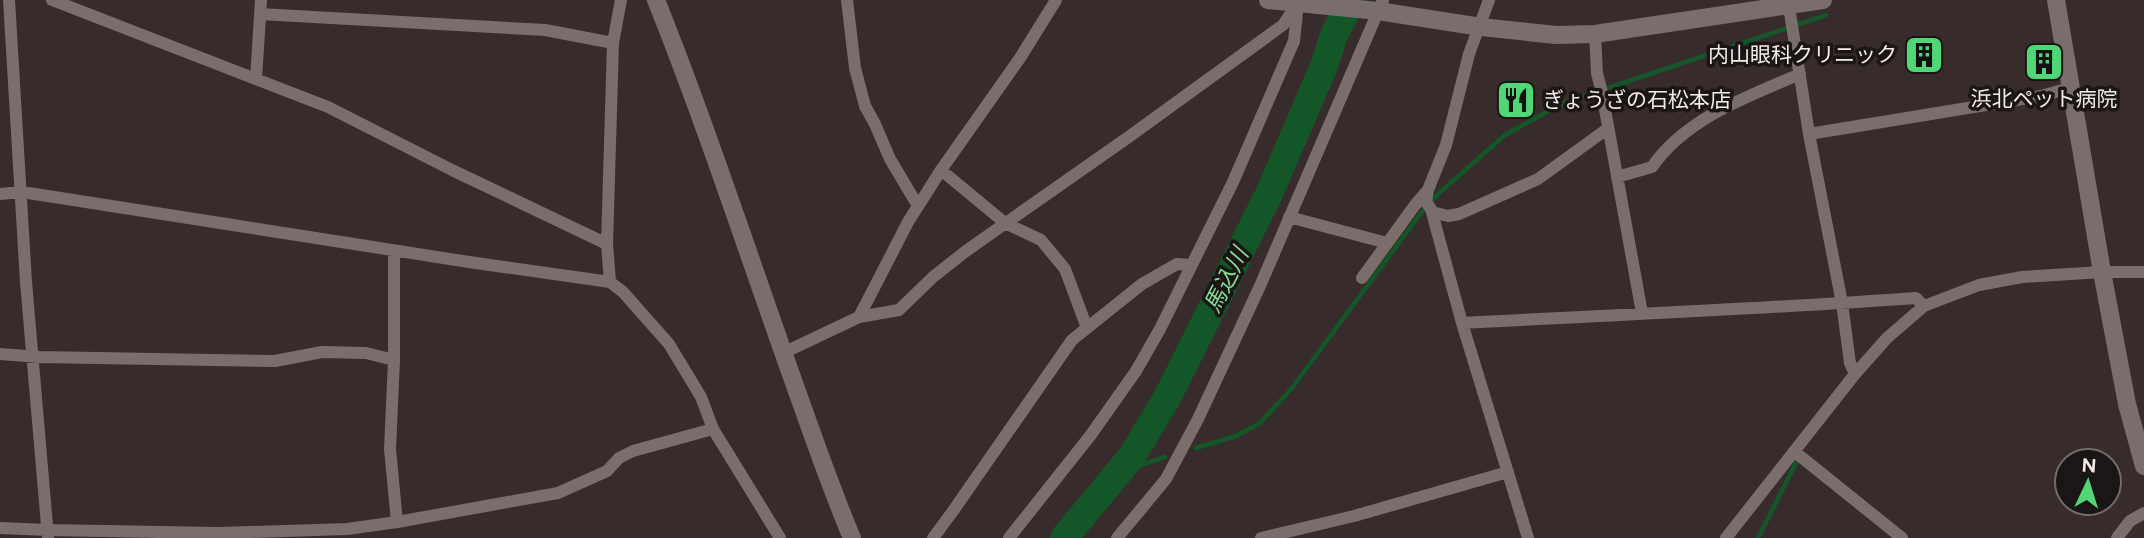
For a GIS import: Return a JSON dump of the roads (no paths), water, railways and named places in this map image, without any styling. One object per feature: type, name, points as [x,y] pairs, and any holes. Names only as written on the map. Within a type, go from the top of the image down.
[{"type":"main road","points":[[656,0],[720,172],[838,507],[852,538]]},
{"type":"main road","points":[[1268,0],[1377,7],[1481,27],[1556,35],[1595,34],[1789,8],[1823,0]]},
{"type":"main road","points":[[2056,0],[2102,272],[2127,404],[2144,466]]},
{"type":"street","points":[[9,0],[6,38],[22,192],[48,534]]},
{"type":"street","points":[[52,0],[328,107],[607,244]]},
{"type":"street","points":[[256,79],[261,0]]},
{"type":"street","points":[[610,282],[607,244],[613,43],[621,0]]},
{"type":"street","points":[[847,0],[855,68],[864,106],[890,159],[918,206]]},
{"type":"street","points":[[859,317],[908,222],[1020,58],[1056,0]]},
{"type":"street","points":[[1489,0],[1469,54],[1446,145],[1426,202],[1432,211],[1462,323],[1528,538]]},
{"type":"street","points":[[783,352],[859,317],[899,310],[933,277],[966,251],[1283,25],[1303,2]]},
{"type":"street","points":[[1009,538],[1090,436],[1136,371],[1160,329],[1233,182],[1294,41],[1303,2]]},
{"type":"street","points":[[1116,538],[1166,479],[1192,431],[1254,299],[1377,7]]},
{"type":"street","points":[[1789,8],[1842,303],[1850,363],[1855,374]]},
{"type":"street","points":[[260,14],[545,30],[613,43]]},
{"type":"street","points":[[1595,34],[1598,79],[1642,313]]},
{"type":"street","points":[[1617,177],[1652,167],[1660,155],[1698,122],[1800,74]]},
{"type":"street","points":[[1810,134],[2028,98],[2070,88]]},
{"type":"street","points":[[1432,211],[1448,216],[1459,214],[1528,184],[1562,163],[1607,129]]},
{"type":"street","points":[[941,170],[1005,223],[1041,240],[1065,269],[1087,328]]},
{"type":"street","points":[[0,194],[22,192],[610,282],[623,292],[669,344],[701,397],[713,429],[780,538]]},
{"type":"street","points":[[1362,278],[1428,193]]},
{"type":"street","points":[[1289,217],[1387,243]]},
{"type":"street","points":[[394,251],[394,360],[390,449],[397,522]]},
{"type":"street","points":[[933,538],[1072,340],[1142,284],[1177,264],[1191,265]]},
{"type":"street","points":[[1726,538],[1855,374],[1887,338],[1924,306],[1979,285],[2011,279],[2102,272],[2144,272]]},
{"type":"street","points":[[1462,323],[1916,298],[1924,306]]},
{"type":"street","points":[[0,354],[33,357],[275,361],[322,352],[366,353],[394,360]]},
{"type":"street","points":[[0,528],[48,534],[221,536],[347,529],[558,493],[607,471],[619,458],[633,451],[713,429]]},
{"type":"street","points":[[1795,452],[1873,513],[1896,536]]},
{"type":"street","points":[[1261,538],[1353,516],[1508,472]]},
{"type":"street","points":[[2117,538],[2130,522],[2144,513]]},
{"type":"waterway","name":"馬込川","points":[[1064,538],[1132,456],[1168,396],[1268,196],[1324,66],[1334,35],[1352,0]]},
{"type":"waterway","points":[[1196,448],[1236,436],[1260,423],[1292,388],[1421,213],[1438,194],[1505,135],[1563,103],[1826,15]]},
{"type":"waterway","points":[[1117,473],[1165,457]]},
{"type":"waterway","points":[[1758,538],[1796,463]]},
{"type":"place","name":"内山眼科クリニック","points":[[1924,55]]},
{"type":"place","name":"浜北ペット病院","points":[[2044,62]]},
{"type":"place","name":"ぎょうざの石松本店","points":[[1516,100]]}]
